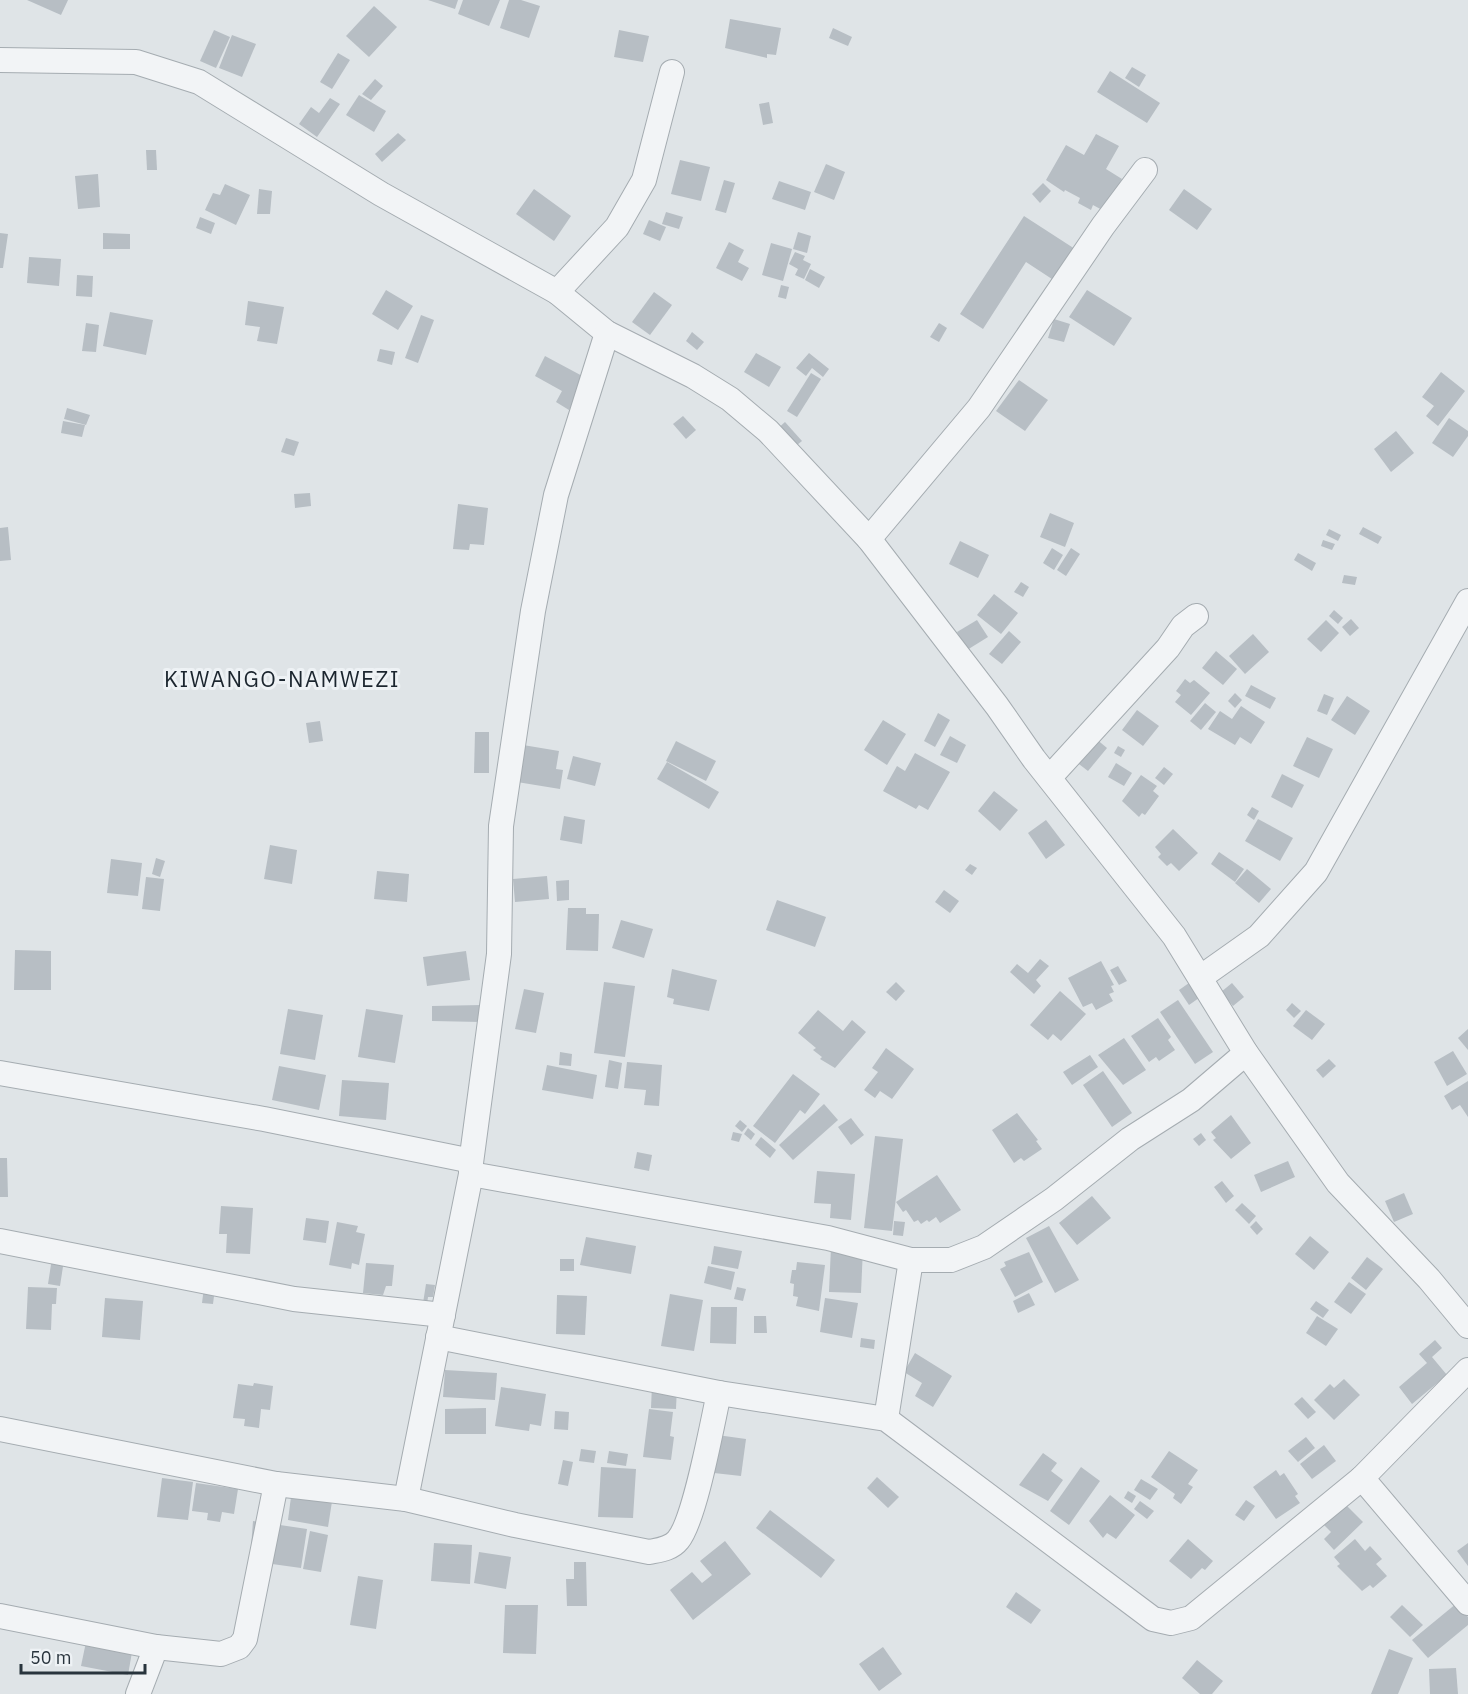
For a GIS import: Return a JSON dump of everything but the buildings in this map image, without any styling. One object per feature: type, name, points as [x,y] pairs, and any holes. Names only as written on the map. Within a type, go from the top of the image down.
[{"type":"street","points":[[0,60],[136,62],[198,82],[381,194],[557,292],[607,333],[693,376],[730,399],[768,431],[869,539],[1174,936],[1246,1053],[1338,1183],[1429,1279],[1468,1326]]},
{"type":"street","points":[[557,292],[617,227],[644,180],[672,72]]},
{"type":"street","points":[[869,539],[980,408],[1103,226],[1144,170]]},
{"type":"street","points":[[406,1499],[471,1168],[499,954],[501,826],[533,611],[556,495],[607,333]]},
{"type":"street","points":[[1201,977],[1259,936],[1316,873],[1468,601]]},
{"type":"street","points":[[1050,777],[1168,648],[1183,626],[1196,616]]},
{"type":"street","points":[[0,1073],[264,1119],[462,1159],[471,1168],[828,1238],[911,1260],[951,1260],[984,1247],[1054,1199],[1130,1139],[1191,1100],[1246,1053]]},
{"type":"street","points":[[0,1241],[441,1326],[719,1393],[886,1419],[1143,1612],[1161,1622],[1191,1618],[1362,1478],[1468,1370]]},
{"type":"street","points":[[886,1419],[911,1260]]},
{"type":"street","points":[[0,1429],[276,1484],[406,1499],[649,1552],[663,1550],[676,1543],[689,1521],[719,1393]]},
{"type":"street","points":[[1362,1478],[1468,1603]]},
{"type":"street","points":[[0,1616],[156,1647],[220,1654],[239,1647],[245,1639],[276,1484]]},
{"type":"street","points":[[138,1694],[156,1647]]},
{"type":"district","name":"KIWANGO-NAMWEZI","points":[[282,678]]}]
